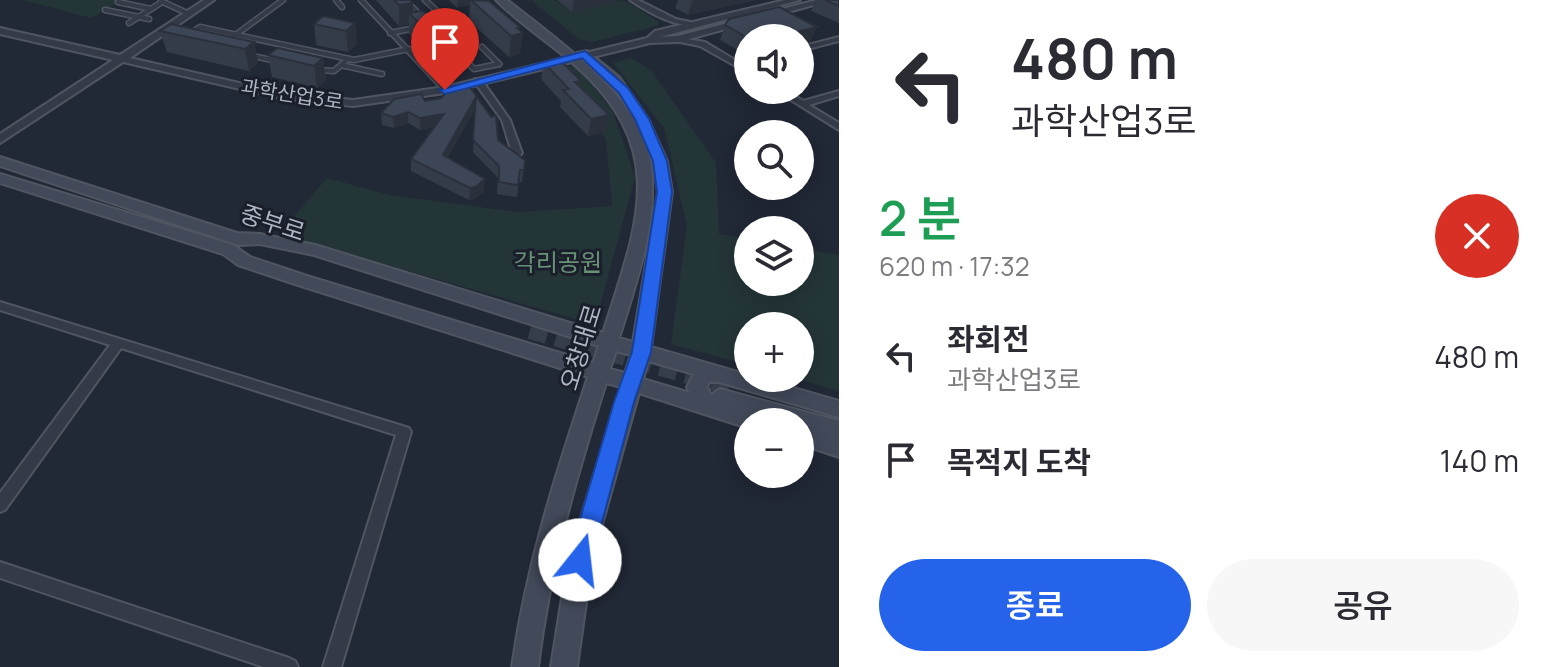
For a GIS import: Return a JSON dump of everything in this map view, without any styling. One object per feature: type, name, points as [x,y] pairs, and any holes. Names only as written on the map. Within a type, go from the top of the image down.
[{"type":"main road","name":"오창대로","points":[[501,0],[624,91],[642,119],[660,161],[665,192],[641,352],[580,560],[564,667]]},
{"type":"main road","name":"오창대로","points":[[514,0],[578,56],[629,122],[641,147],[647,184],[644,222],[601,374],[564,480],[534,602],[525,667]]},
{"type":"main road","name":"중부로","points":[[0,161],[232,244]]},
{"type":"main road","name":"중부로","points":[[0,178],[232,244]]},
{"type":"main road","points":[[839,409],[725,393],[632,384],[601,374],[530,335],[326,255],[255,237],[232,244],[244,261],[530,335],[610,343],[641,352],[725,393],[839,430]]},
{"type":"main road","points":[[725,393],[839,421]]},
{"type":"main road","points":[[725,393],[742,408]]},
{"type":"main road","points":[[814,440],[839,448]]},
{"type":"street","points":[[0,139],[210,0]]},
{"type":"street","points":[[635,0],[664,21],[665,31]]},
{"type":"street","points":[[678,39],[699,28],[796,0]]},
{"type":"street","points":[[650,40],[665,31],[699,28],[828,0]]},
{"type":"street","points":[[651,11],[699,28]]},
{"type":"street","points":[[699,28],[702,37],[714,50]]},
{"type":"street","name":"과학산업3로","points":[[0,31],[309,101],[375,102],[445,90],[650,40]]},
{"type":"street","points":[[814,45],[839,39]]},
{"type":"street","points":[[650,40],[691,40],[734,61]]},
{"type":"street","points":[[478,81],[506,120],[517,153]]},
{"type":"street","points":[[814,100],[839,93]]},
{"type":"street","points":[[802,104],[839,127]]},
{"type":"street","points":[[0,306],[404,432],[332,667]]},
{"type":"street","points":[[0,505],[118,343]]},
{"type":"street","points":[[0,570],[289,667]]},
{"type":"lane","points":[[226,41],[283,0]]},
{"type":"lane","points":[[336,0],[342,7]]},
{"type":"lane","points":[[361,0],[445,90]]},
{"type":"lane","points":[[405,0],[430,25]]},
{"type":"lane","points":[[423,17],[440,14],[425,0]]},
{"type":"lane","points":[[129,23],[160,1],[189,14]]},
{"type":"lane","points":[[118,2],[151,9]]},
{"type":"lane","points":[[105,10],[149,19]]},
{"type":"lane","points":[[180,40],[200,27],[348,59],[409,49]]},
{"type":"lane","points":[[390,33],[417,28]]},
{"type":"lane","points":[[271,60],[288,46]]},
{"type":"lane","points":[[452,47],[474,69],[499,64],[482,47]]},
{"type":"lane","points":[[244,54],[285,63]]},
{"type":"lane","points":[[314,69],[334,71],[348,59]]},
{"type":"lane","points":[[341,65],[382,74]]},
{"type":"green space","points":[[23,0],[123,0],[91,18]]},
{"type":"green space","points":[[531,0],[555,0],[572,12],[624,0],[659,22],[657,26],[592,42],[579,39]]},
{"type":"green space","points":[[631,58],[651,70],[716,163],[719,234],[734,237],[734,296],[814,296],[814,251],[839,255],[839,391],[814,384],[814,312],[734,312],[734,361],[671,344],[687,226],[664,128],[613,63]]},
{"type":"green space","name":"각리공원","points":[[577,65],[613,112],[635,177],[598,313],[583,321],[279,234],[327,178],[389,195],[518,212],[612,206],[606,139],[545,70]]},
{"type":"building","points":[[394,0],[410,0],[413,3],[399,5]]},
{"type":"building","points":[[471,0],[489,1],[523,33],[511,36]]},
{"type":"building","points":[[825,0],[839,0],[839,6]]},
{"type":"building","points":[[779,7],[811,24],[734,24],[734,30],[725,25],[729,19]]},
{"type":"building","points":[[422,11],[458,42],[454,42],[462,50],[446,51],[409,13]]},
{"type":"building","points":[[323,16],[355,23],[346,31],[314,24]]},
{"type":"building","points":[[171,24],[254,42],[245,49],[160,31]]},
{"type":"building","points":[[278,48],[323,58],[314,66],[268,55]]},
{"type":"building","points":[[562,62],[581,81],[575,82],[609,115],[591,119],[563,90],[569,89],[544,63]]},
{"type":"building","points":[[470,87],[491,117],[496,116],[498,140],[525,160],[518,185],[499,182],[499,166],[473,140],[476,97],[443,155],[485,179],[476,187],[470,188],[411,159],[444,114],[420,118],[408,112],[393,117],[381,113],[394,99],[421,94],[425,101],[441,98],[448,90]]},
{"type":"tunnel","points":[[530,330],[734,388]]},
{"type":"route","points":[[445,90],[585,54],[624,91],[642,119],[660,161],[665,192],[663,220],[641,352],[580,560]]}]
